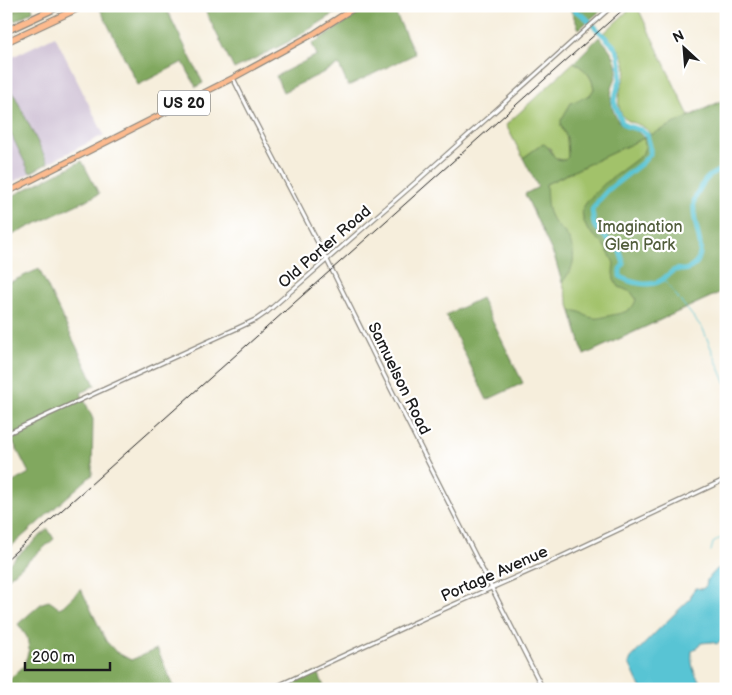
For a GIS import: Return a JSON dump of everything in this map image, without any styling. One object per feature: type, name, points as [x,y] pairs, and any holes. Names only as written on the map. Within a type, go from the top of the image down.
[{"type":"highway","points":[[6,31],[60,6]]},
{"type":"highway","points":[[6,42],[82,6]]},
{"type":"main road","name":"US 20","points":[[6,193],[233,78],[315,33],[357,6]]},
{"type":"street","name":"Old Porter Road","points":[[6,434],[257,319],[267,312],[416,182],[612,6]]},
{"type":"street","name":"Samuelson Road","points":[[233,78],[248,110],[328,260],[543,689]]},
{"type":"street","name":"Portage Avenue","points":[[271,689],[726,479]]},
{"type":"shaded area","points":[[55,36],[104,135],[48,163],[6,78],[6,60]]},
{"type":"shaded area","points":[[6,124],[30,173],[6,186]]},
{"type":"green space","points":[[6,6],[28,6],[6,15]]},
{"type":"green space","points":[[32,6],[33,11],[15,21],[13,18],[6,17],[6,15]]},
{"type":"green space","points":[[106,6],[165,6],[203,83],[196,87],[183,62],[138,85],[100,9]]},
{"type":"green space","points":[[203,6],[347,6],[292,40],[234,69]]},
{"type":"green space","points":[[371,6],[392,6],[415,54],[348,86],[339,65],[283,92],[276,76],[317,55],[312,44]]},
{"type":"green space","points":[[569,6],[606,6],[579,29]]},
{"type":"green space","name":"Imagination Glen Park","points":[[633,6],[637,6],[689,116],[726,99],[726,301],[721,292],[584,355],[555,258],[525,194],[650,135],[643,127],[624,118],[620,111],[620,89],[626,72],[624,58],[604,33]]},
{"type":"green space","points":[[599,37],[609,49],[616,63],[617,74],[611,95],[616,118],[621,125],[635,130],[644,138],[546,184],[547,204],[550,215],[567,236],[573,253],[571,268],[562,283],[555,258],[525,194],[538,187],[523,158],[544,144],[557,159],[565,160],[568,157],[567,138],[561,126],[561,120],[571,103],[590,95],[594,89],[592,80],[587,73],[574,62]]},
{"type":"green space","points":[[574,62],[587,73],[592,80],[594,89],[590,95],[571,103],[561,126],[567,138],[568,157],[565,160],[556,159],[550,148],[541,145],[523,158],[506,125]]},
{"type":"green space","points":[[6,78],[48,163],[30,173],[6,124]]},
{"type":"green space","name":"Imagination Glen Park","points":[[726,99],[726,301],[721,292],[584,355],[571,311],[578,311],[593,318],[600,318],[629,310],[636,299],[631,292],[619,287],[614,279],[614,263],[602,243],[587,229],[582,209],[605,183],[642,155],[645,147],[644,138]]},
{"type":"green space","points":[[82,161],[99,194],[6,238],[6,199]]},
{"type":"green space","points":[[39,269],[95,385],[81,393],[93,419],[92,475],[6,551],[6,486],[29,473],[6,428],[6,284]]},
{"type":"green space","points":[[481,298],[523,383],[487,400],[446,315]]},
{"type":"green space","points":[[48,529],[54,539],[6,580],[6,566]]},
{"type":"green space","points":[[81,589],[106,641],[116,652],[131,660],[157,649],[175,689],[6,689],[6,682],[24,666],[29,649],[27,637],[18,624],[42,603],[49,601],[59,608]]},
{"type":"green space","points":[[318,672],[325,689],[281,688]]},
{"type":"water","points":[[726,567],[726,621],[723,628],[725,632],[717,644],[711,642],[701,643],[692,651],[692,663],[697,678],[709,689],[641,689],[629,663],[631,658],[690,599],[692,592],[696,588],[702,589],[717,569]]},
{"type":"waterway","points":[[572,6],[574,10],[585,17],[615,47],[621,69],[614,100],[616,108],[622,122],[626,126],[641,130],[647,135],[650,146],[650,154],[642,163],[608,190],[592,210],[594,225],[619,249],[624,264],[620,269],[620,276],[634,282],[650,284],[660,281],[673,271],[687,269],[696,264],[699,256],[700,241],[694,216],[695,199],[706,180],[712,174],[726,168]]},
{"type":"waterway","points":[[663,279],[703,329],[726,384]]},
{"type":"waterway","points":[[711,551],[713,543],[726,535]]},
{"type":"railway","points":[[6,560],[627,6]]}]
